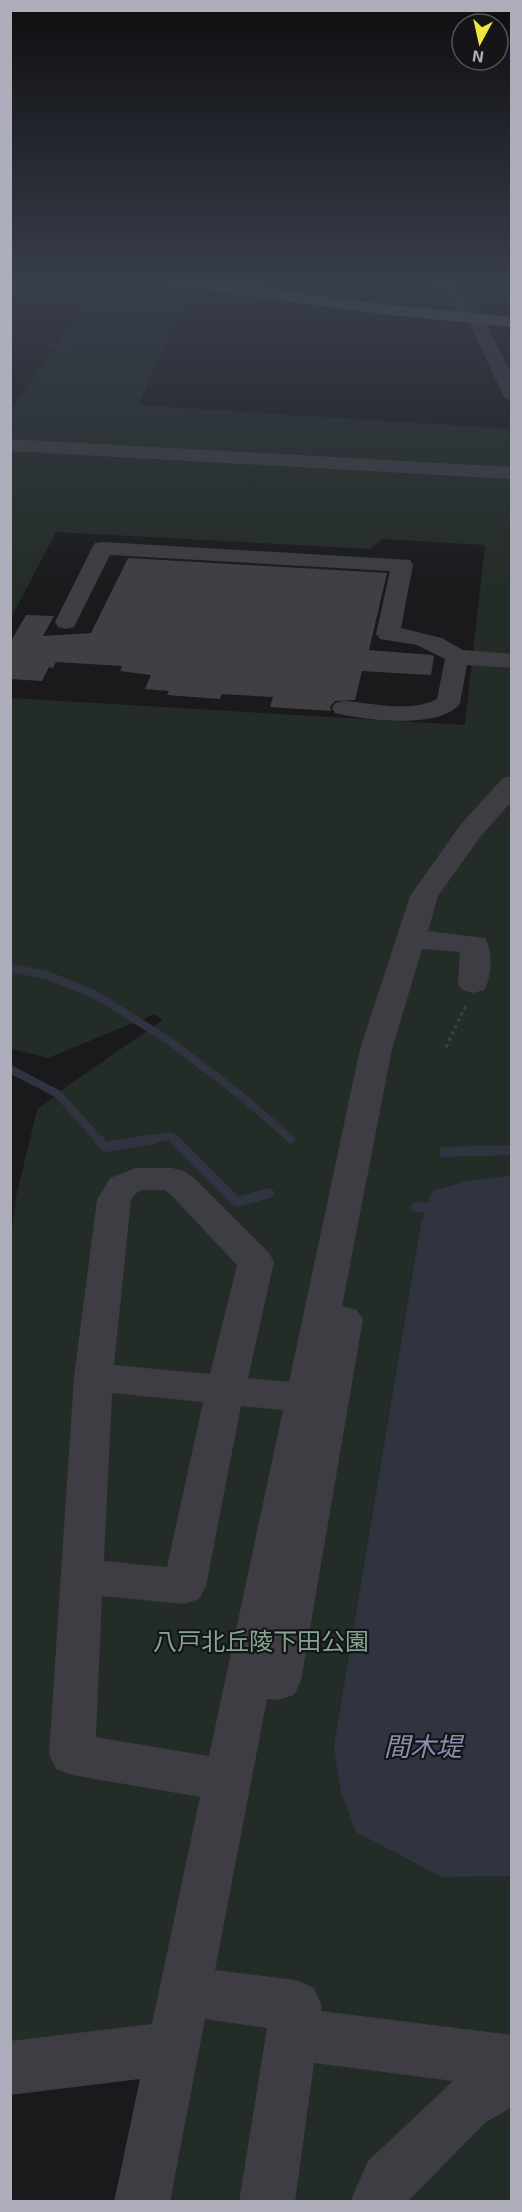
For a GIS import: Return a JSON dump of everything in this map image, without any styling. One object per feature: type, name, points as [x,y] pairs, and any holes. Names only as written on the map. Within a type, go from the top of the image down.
[{"type":"street","points":[[10,445],[512,473]]},
{"type":"street","points":[[66,622],[103,548],[402,565],[388,634],[411,636],[431,642],[449,650],[457,657],[512,661]]},
{"type":"street","points":[[344,708],[414,713],[441,708],[448,703],[457,657]]},
{"type":"street","points":[[141,2202],[376,1049],[424,896],[471,830],[512,784]]},
{"type":"street","points":[[410,939],[475,944],[473,984]]},
{"type":"street","points":[[82,1577],[184,1586],[225,1391],[256,1262],[183,1186],[172,1179],[157,1177],[136,1179],[122,1186],[114,1200],[93,1377],[72,1754],[227,1780]]},
{"type":"street","points":[[248,1678],[278,1681],[351,1285],[330,1282]]},
{"type":"street","points":[[93,1377],[305,1398]]},
{"type":"street","points":[[185,1991],[296,2006],[267,2202]]},
{"type":"street","points":[[292,2034],[512,2062]]},
{"type":"street","points":[[10,2068],[174,2048]]},
{"type":"street","points":[[378,2202],[388,2181],[466,2103],[512,2076]]},
{"type":"path","points":[[446,1047],[464,1010],[473,984]]},
{"type":"green space","name":"八戸北丘陵下田公園","points":[[29,384],[147,384],[138,405],[511,429],[511,2201],[142,2201],[173,2049],[10,2068],[11,1235],[16,1197],[37,1110],[70,1084],[163,1020],[155,1014],[48,1058],[11,1049],[11,698],[465,725],[485,545],[382,539],[370,549],[56,532],[11,618],[11,410]]},
{"type":"water","name":"間木堤","points":[[511,1176],[511,1876],[442,1877],[356,1832],[341,1792],[334,1747],[421,1225],[432,1191],[468,1181]]},
{"type":"building","points":[[128,558],[387,573],[369,650],[434,656],[431,675],[362,671],[355,700],[335,701],[330,707],[331,711],[270,707],[273,697],[222,694],[220,699],[167,695],[169,691],[145,689],[151,675],[120,671],[122,666],[56,662],[53,668],[49,667],[42,681],[10,679],[10,643],[26,615],[54,616],[43,636],[91,633]]},
{"type":"waterway","points":[[10,968],[47,975],[96,995],[168,1040],[239,1094],[291,1139]]},
{"type":"waterway","points":[[10,1069],[58,1094],[99,1140]]},
{"type":"waterway","points":[[145,1140],[171,1136],[237,1202],[269,1193]]},
{"type":"waterway","points":[[98,1139],[105,1147],[154,1139]]},
{"type":"waterway","points":[[444,1152],[512,1150]]},
{"type":"waterway","points":[[416,1207],[436,1209]]}]
